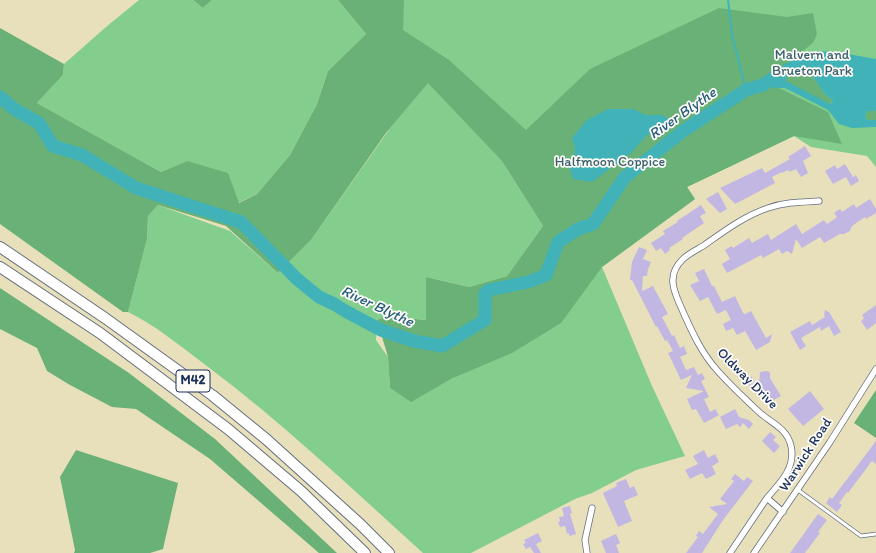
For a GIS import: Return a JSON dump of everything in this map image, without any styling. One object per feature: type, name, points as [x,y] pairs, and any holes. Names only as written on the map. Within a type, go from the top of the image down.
[{"type":"highway","name":"M42","points":[[0,248],[105,318],[212,395],[266,439],[360,524],[389,553]]},
{"type":"highway","name":"M42","points":[[0,267],[100,333],[228,429],[301,491],[365,553]]},
{"type":"street","name":"Oldway Drive","points":[[767,498],[787,473],[792,460],[791,445],[786,433],[778,425],[760,413],[716,369],[700,348],[676,295],[672,280],[675,268],[683,259],[742,220],[768,208],[792,202],[819,201]]},
{"type":"street","name":"Warwick Road","points":[[754,553],[798,490],[876,369]]},
{"type":"street","points":[[767,498],[783,512]]},
{"type":"street","name":"Warwick Road","points":[[730,553],[767,498]]},
{"type":"street","points":[[586,553],[585,540],[592,508]]},
{"type":"lane","points":[[798,490],[861,536],[876,534]]},
{"type":"green space","points":[[139,0],[193,0],[203,8],[212,0],[338,0],[366,34],[328,71],[317,104],[290,155],[257,194],[238,203],[187,161],[161,172],[37,103],[63,75],[64,64]]},
{"type":"green space","points":[[193,0],[212,0],[203,8]]},
{"type":"green space","name":"Halfmoon Coppice","points":[[338,0],[404,0],[403,30],[449,60],[526,130],[590,69],[719,8],[787,17],[813,13],[817,34],[813,43],[765,81],[828,112],[842,144],[794,136],[687,187],[695,199],[602,267],[561,323],[512,353],[453,378],[411,402],[390,388],[388,357],[377,320],[386,316],[426,320],[426,277],[469,287],[507,276],[543,226],[502,161],[428,83],[386,133],[311,240],[278,273],[226,226],[158,205],[148,216],[147,239],[128,312],[123,312],[0,224],[0,28],[64,64],[63,75],[37,103],[161,172],[187,161],[228,173],[239,203],[257,194],[290,155],[317,104],[328,71],[366,34]]},
{"type":"green space","name":"Malvern and Brueton Park","points":[[359,0],[876,0],[876,167],[867,156],[811,147],[794,136],[687,187],[695,199],[602,267],[652,386],[685,456],[636,470],[592,493],[575,499],[471,553],[423,553],[288,431],[232,385],[167,336],[128,312],[147,239],[148,216],[158,205],[230,231],[278,273],[311,240],[391,127],[427,83]],"holes":[[[504,164],[602,267],[453,378],[411,401],[390,388],[388,357],[376,340],[377,320],[386,316],[427,320],[426,277],[469,287],[507,276],[543,226]]]},
{"type":"green space","points":[[809,71],[824,93],[833,101],[829,104],[786,82],[786,75]]},
{"type":"green space","points":[[868,111],[876,111],[876,120],[867,120],[865,115]]},
{"type":"green space","points":[[0,288],[129,373],[215,439],[337,553],[319,553],[210,459],[136,409],[112,407],[47,371],[37,348],[0,329]]},
{"type":"green space","points":[[876,390],[876,438],[854,423]]},
{"type":"green space","points":[[76,450],[178,483],[163,549],[150,553],[74,553],[75,550],[60,477]]},
{"type":"water","points":[[811,51],[836,52],[876,59],[876,111],[868,111],[865,115],[867,120],[876,120],[876,127],[852,128],[839,124],[828,110],[784,88],[763,85],[783,65]],"holes":[[[809,71],[824,93],[833,101],[830,104],[786,81],[787,75]]]},
{"type":"water","points":[[608,109],[634,109],[645,115],[662,115],[672,121],[646,136],[632,152],[592,182],[573,179],[570,168],[574,158],[575,148],[572,138],[587,120]]},
{"type":"building","points":[[805,146],[811,156],[803,161],[808,173],[801,177],[796,169],[789,172],[788,170],[782,172],[772,177],[775,183],[735,204],[720,188],[762,168],[765,173],[790,159],[788,157]]},
{"type":"building","points":[[845,164],[853,177],[856,175],[859,181],[851,186],[846,177],[833,184],[825,171],[835,165],[837,169]]},
{"type":"building","points":[[718,192],[727,209],[720,213],[706,199]]},
{"type":"building","points":[[870,199],[876,209],[876,213],[866,219],[865,217],[852,226],[850,231],[840,234],[824,243],[820,237],[802,248],[796,239],[792,254],[787,251],[782,254],[779,249],[763,258],[761,255],[727,273],[722,264],[730,259],[725,250],[732,246],[733,248],[749,238],[752,243],[768,234],[771,240],[796,224],[802,234],[824,220],[827,224],[837,217],[834,213],[840,209],[842,212],[854,204],[856,208]]},
{"type":"building","points":[[701,205],[706,213],[700,216],[704,223],[669,248],[670,250],[665,254],[661,248],[656,251],[651,243],[665,234],[663,231]]},
{"type":"building","points":[[639,247],[647,250],[643,259],[651,262],[647,276],[643,276],[642,291],[653,286],[668,314],[662,317],[672,336],[674,335],[680,348],[684,346],[687,354],[680,357],[686,370],[694,367],[698,375],[702,373],[705,379],[701,381],[709,397],[704,399],[710,412],[715,409],[719,415],[704,423],[696,409],[692,410],[687,399],[704,391],[686,388],[692,375],[681,380],[668,353],[673,351],[667,340],[665,341],[657,326],[656,327],[632,280],[630,280],[632,262]]},
{"type":"building","points":[[704,269],[722,302],[735,296],[743,313],[745,314],[751,311],[766,338],[772,334],[770,342],[756,350],[745,331],[737,335],[733,328],[726,331],[723,324],[731,320],[726,310],[717,314],[708,297],[700,301],[690,285],[699,281],[695,273]]},
{"type":"building","points":[[876,305],[876,323],[867,330],[861,321],[864,318],[862,315]]},
{"type":"building","points":[[825,310],[829,312],[841,332],[834,336],[829,326],[821,331],[820,327],[801,338],[806,346],[800,350],[790,332],[810,321],[812,325],[825,317]]},
{"type":"building","points":[[760,372],[770,372],[770,378],[781,396],[772,401],[769,395],[766,397],[759,384]]},
{"type":"building","points":[[751,376],[755,382],[749,386],[745,380]]},
{"type":"building","points":[[810,391],[824,409],[803,426],[788,409]]},
{"type":"building","points":[[735,409],[739,417],[749,420],[753,424],[749,429],[743,423],[740,427],[737,424],[726,429],[720,417]]},
{"type":"building","points":[[770,432],[776,437],[773,440],[780,446],[774,453],[762,441]]},
{"type":"building","points":[[876,441],[876,464],[872,461],[839,503],[842,505],[837,512],[826,503],[830,497],[832,499]]},
{"type":"building","points":[[704,450],[708,458],[715,454],[719,462],[712,466],[716,474],[706,479],[702,473],[690,479],[685,470],[698,464],[693,456]]},
{"type":"building","points":[[735,474],[744,481],[747,477],[753,481],[723,520],[702,553],[686,553],[698,537],[696,536],[699,531],[703,534],[718,514],[709,507],[727,504],[720,499],[734,481],[731,479]]},
{"type":"building","points":[[626,479],[630,488],[634,486],[638,495],[624,501],[632,521],[618,527],[603,493],[617,486],[616,483]]},
{"type":"building","points":[[570,506],[572,513],[570,514],[576,534],[569,536],[565,526],[560,527],[558,522],[560,521],[559,517],[564,516],[562,508]]},
{"type":"building","points":[[818,514],[827,520],[818,532],[820,533],[805,553],[790,553]]},
{"type":"building","points":[[538,533],[542,541],[536,544],[541,553],[534,553],[530,547],[526,549],[523,544],[526,543],[524,540]]},
{"type":"building","points":[[616,534],[620,543],[616,545],[619,553],[606,553],[601,541]]},
{"type":"waterway","points":[[728,0],[732,35],[746,90]]},
{"type":"waterway","name":"River Blythe","points":[[0,97],[14,109],[39,123],[53,146],[82,155],[136,188],[241,222],[297,279],[319,297],[381,330],[414,341],[442,346],[485,320],[485,293],[489,290],[528,282],[546,275],[558,242],[578,229],[593,224],[625,177],[683,131],[746,90],[763,85],[778,75]]}]
